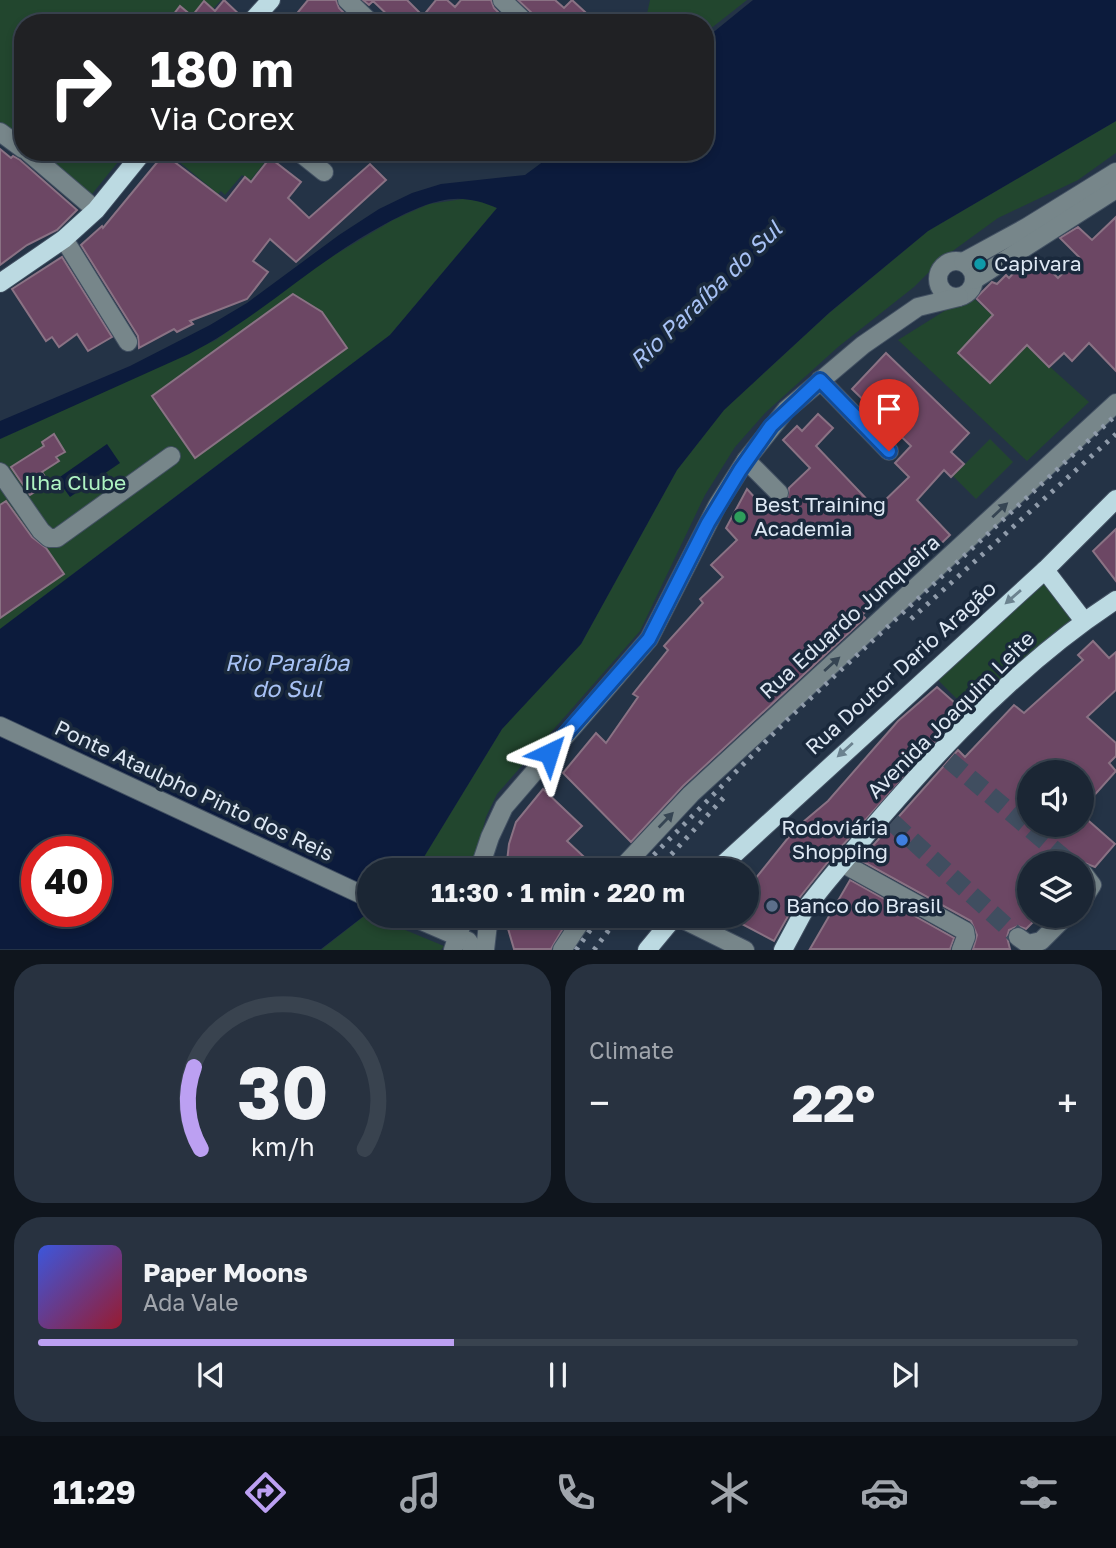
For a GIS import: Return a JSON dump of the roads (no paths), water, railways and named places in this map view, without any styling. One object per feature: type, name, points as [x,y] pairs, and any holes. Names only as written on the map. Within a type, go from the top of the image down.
[{"type":"main road","points":[[258,14],[271,0]]},
{"type":"main road","points":[[0,283],[64,239],[96,210],[136,161]]},
{"type":"main road","name":"Rua Doutor Dario Aragão","points":[[730,858],[1045,570],[1116,499]]},
{"type":"main road","points":[[1045,570],[1084,621]]},
{"type":"main road","name":"Avenida Joaquim Leite","points":[[783,950],[806,909],[842,863],[946,757],[1020,672],[1084,621],[1116,600]]},
{"type":"main road","points":[[647,950],[666,928]]},
{"type":"street","points":[[347,0],[362,14]]},
{"type":"street","points":[[502,0],[517,14]]},
{"type":"street","points":[[39,161],[96,210]]},
{"type":"street","points":[[310,161],[324,172]]},
{"type":"street","points":[[483,858],[489,836],[505,807],[539,764],[649,639],[717,506],[746,460],[778,418],[820,380],[918,307],[940,270],[948,262],[963,262],[1027,228],[1116,172]]},
{"type":"street","points":[[918,307],[959,298],[970,292],[981,276],[1116,189]]},
{"type":"street","points":[[64,239],[128,342]]},
{"type":"street","points":[[963,262],[981,276]]},
{"type":"street","points":[[940,270],[940,289],[947,295],[959,298]]},
{"type":"street","points":[[820,380],[889,451]]},
{"type":"street","name":"Rua Eduardo Junqueira","points":[[631,858],[700,785],[1116,403]]},
{"type":"street","points":[[0,472],[5,494],[45,535],[57,538],[171,456]]},
{"type":"street","points":[[746,460],[779,493]]},
{"type":"street","name":"Ponte Ataulpho Pinto dos Reis","points":[[0,726],[357,892]]},
{"type":"street","points":[[489,836],[489,858]]},
{"type":"street","points":[[842,863],[965,931],[966,937],[961,950]]},
{"type":"street","points":[[437,928],[456,943],[468,941],[474,950]]},
{"type":"street","points":[[485,950],[488,928]]},
{"type":"street","points":[[562,950],[576,928]]},
{"type":"street","points":[[700,928],[745,950]]},
{"type":"street","points":[[1018,937],[1028,944],[1037,944],[1054,928]]},
{"type":"water","name":"Rio Paraíba do Sul","points":[[753,0],[1116,0],[1116,121],[928,231],[830,312],[724,410],[677,470],[581,644],[502,729],[423,858],[357,858],[357,921],[321,949],[0,949],[0,629],[390,335],[497,208],[476,201],[455,199],[412,211],[359,239],[239,324],[189,354],[0,439],[0,421],[130,366],[210,325],[247,303],[379,209],[412,193],[441,184],[525,175],[544,161],[714,161],[714,32]]},
{"type":"water","points":[[107,444],[120,463],[70,497],[57,479]]},
{"type":"tunnel","points":[[949,760],[1056,851]]},
{"type":"tunnel","points":[[892,822],[1018,937]]},
{"type":"railway","points":[[651,858],[787,720],[1116,415]]},
{"type":"railway","points":[[911,619],[1116,434]]},
{"type":"railway","points":[[668,858],[728,793]]},
{"type":"railway","points":[[576,950],[592,928]]},
{"type":"railway","points":[[594,950],[610,928]]},
{"type":"place","name":"Capivara","points":[[980,264]]},
{"type":"place","name":"Best Training Academia","points":[[740,517]]},
{"type":"place","name":"Rodoviária Shopping","points":[[902,840]]},
{"type":"place","name":"Banco do Brasil","points":[[772,906]]},
{"type":"park label","name":"Ilha Clube","points":[[75,483]]}]
